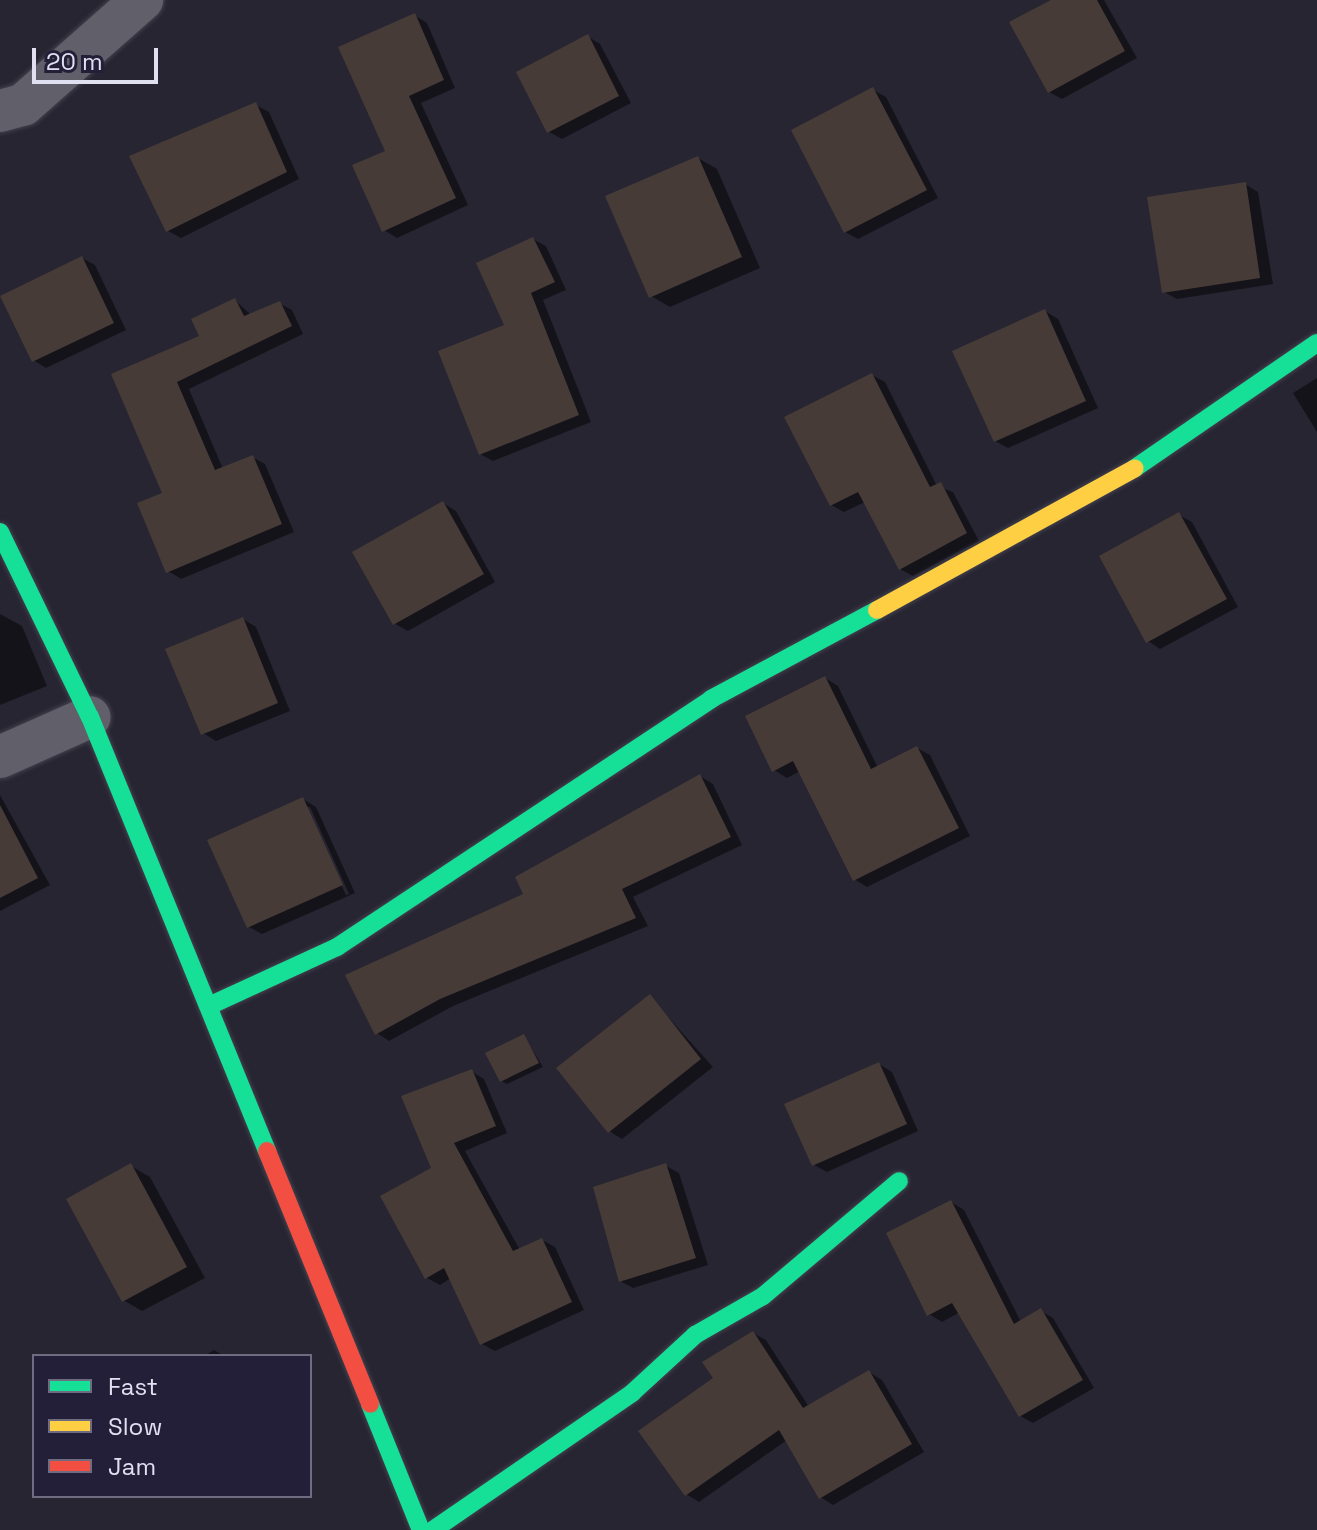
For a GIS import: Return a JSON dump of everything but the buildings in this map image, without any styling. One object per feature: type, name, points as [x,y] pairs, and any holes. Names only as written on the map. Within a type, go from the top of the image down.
[{"type":"street","points":[[0,111],[23,105],[142,0]]},
{"type":"street","points":[[211,1005],[401,908],[711,699],[1121,479],[1274,366],[1317,343]]},
{"type":"street","points":[[0,532],[90,717],[211,1005],[421,1530]]},
{"type":"street","points":[[0,757],[90,717]]},
{"type":"street","points":[[433,1530],[632,1393],[695,1335],[763,1296],[899,1181]]},
{"type":"traffic: fast","points":[[1135,468],[1317,343]]},
{"type":"traffic: fast","points":[[0,532],[90,717],[267,1151]]},
{"type":"traffic: fast","points":[[211,1005],[337,947],[711,699],[877,610]]},
{"type":"traffic: fast","points":[[433,1530],[632,1393],[695,1335],[763,1296],[899,1181]]},
{"type":"traffic: fast","points":[[370,1404],[421,1530]]},
{"type":"traffic: slow","points":[[877,610],[1135,468]]},
{"type":"traffic: jam","points":[[267,1151],[370,1404]]}]
